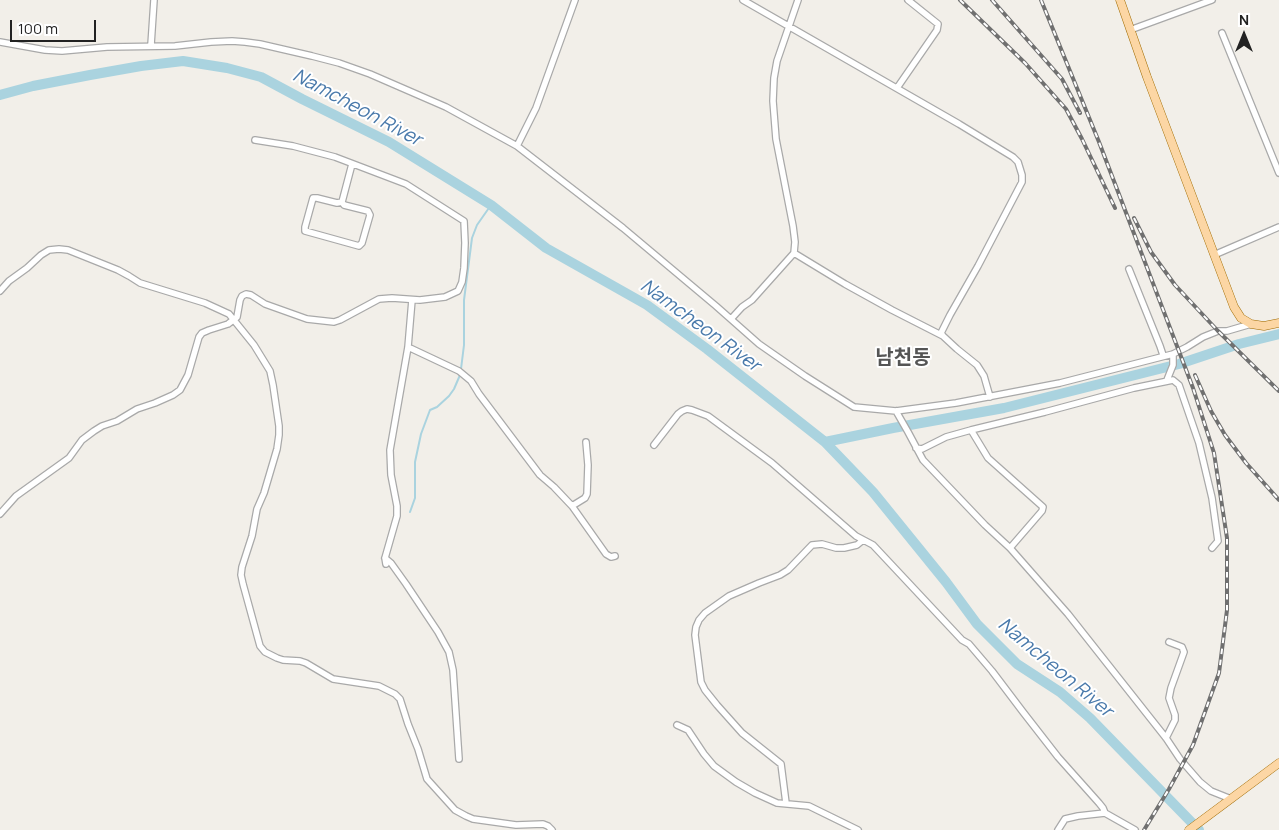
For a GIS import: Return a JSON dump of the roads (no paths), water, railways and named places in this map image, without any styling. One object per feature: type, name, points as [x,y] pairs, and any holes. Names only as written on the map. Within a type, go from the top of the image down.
[{"type":"main road","points":[[1120,0],[1214,255],[1238,314],[1251,324],[1264,326],[1279,323]]},
{"type":"main road","points":[[1189,830],[1279,763]]},
{"type":"street","points":[[151,46],[154,0]]},
{"type":"street","points":[[517,146],[536,108],[575,0]]},
{"type":"street","points":[[743,0],[960,124],[1018,162],[1022,182],[950,315],[941,333],[943,336]]},
{"type":"street","points":[[731,319],[742,307],[752,300],[794,253],[793,226],[776,139],[773,101],[777,62],[798,0]]},
{"type":"street","points":[[896,88],[937,30],[938,24],[908,0]]},
{"type":"street","points":[[1130,30],[1212,0]]},
{"type":"street","points":[[1222,33],[1279,173]]},
{"type":"street","points":[[0,42],[62,51],[107,47],[245,42],[339,63],[370,74],[446,107],[517,146],[630,234],[759,344],[854,407],[896,412],[990,397],[1060,383],[1163,355],[1173,354],[1202,337],[1218,331],[1227,331],[1251,324]]},
{"type":"street","points":[[0,514],[16,496],[69,458],[88,435],[102,426],[180,390],[188,375],[198,337],[202,333],[228,324],[237,317],[240,300],[246,294],[265,304],[307,319],[334,322],[378,299],[436,299],[458,291],[462,282],[464,268],[464,220],[406,184],[336,157],[292,146],[255,140]]},
{"type":"street","points":[[342,202],[352,164]]},
{"type":"street","points":[[313,198],[337,203],[342,202],[344,205],[368,212],[370,215],[362,243],[359,246],[305,231],[313,198]]},
{"type":"street","points":[[1214,255],[1279,227]]},
{"type":"street","points":[[0,291],[9,281],[41,255],[49,250],[59,249],[68,250],[118,270],[140,283],[205,303],[230,314],[254,345],[270,371],[279,426],[277,449],[264,493],[257,509],[241,576],[260,646],[265,652],[277,658],[306,663],[333,679],[379,686],[395,694],[400,699],[427,779],[455,810],[473,819],[516,825],[543,824],[552,830]]},
{"type":"street","points":[[794,253],[884,306],[943,336],[977,365],[984,376],[990,397]]},
{"type":"street","points":[[1129,268],[1163,355]]},
{"type":"street","points":[[412,300],[408,347],[390,450],[391,476],[397,516],[386,561],[391,564],[433,624],[449,652],[453,670],[459,760]]},
{"type":"street","points":[[408,347],[459,371],[471,381],[540,476],[572,506],[602,550],[611,557],[615,556]]},
{"type":"street","points":[[1167,380],[1173,365],[1173,354]]},
{"type":"street","points":[[916,448],[922,449],[946,437],[971,430],[1134,388],[1173,380],[1179,385],[1199,443],[1212,498],[1218,541],[1212,548]]},
{"type":"street","points":[[654,445],[678,414],[686,409],[708,416],[772,463],[856,536],[873,546],[886,558],[962,640],[969,644],[1058,757],[1099,803],[1105,813],[1135,830]]},
{"type":"street","points":[[896,412],[923,460],[985,525],[1010,548],[1082,631],[1166,738],[1180,760],[1211,791],[1231,799]]},
{"type":"street","points":[[971,430],[988,458],[1043,507],[1042,511],[1010,548]]},
{"type":"street","points":[[572,506],[585,498],[587,494],[588,465],[586,442]]},
{"type":"street","points":[[786,803],[781,764],[742,733],[705,690],[700,674],[695,634],[696,627],[705,613],[714,606],[729,596],[780,575],[788,570],[812,545],[822,544],[844,548],[857,545],[864,540]]},
{"type":"street","points":[[1166,738],[1176,715],[1169,698],[1171,688],[1184,652],[1182,647],[1169,642]]},
{"type":"street","points":[[676,725],[688,730],[714,766],[755,793],[777,803],[809,806],[848,828],[858,830]]},
{"type":"street","points":[[1058,830],[1065,818],[1105,813]]},
{"type":"street","points":[[1119,830],[1123,824]]},
{"type":"waterway","name":"Namcheon River","points":[[0,95],[33,86],[90,75],[183,61],[227,68],[261,77],[389,142],[491,205],[546,248],[647,305],[707,349],[825,442],[873,492],[946,582],[977,624],[1017,664],[1060,692],[1090,718],[1199,830]]},
{"type":"waterway","points":[[461,369],[464,345],[464,300],[472,238],[477,225],[491,205]]},
{"type":"waterway","points":[[825,442],[1004,408],[1179,364],[1239,344],[1279,334]]},
{"type":"waterway","points":[[410,512],[415,498],[415,462],[421,434],[430,410],[437,407],[449,396],[460,375]]},
{"type":"railway","points":[[960,0],[1025,63],[1066,109],[1115,208]]},
{"type":"railway","points":[[992,0],[1062,79],[1080,113]]},
{"type":"railway","points":[[1041,0],[1099,142],[1193,388],[1214,453],[1227,538],[1227,610],[1219,673],[1193,745],[1144,830]]},
{"type":"railway","points":[[1134,218],[1151,252],[1175,285],[1218,331],[1279,391]]},
{"type":"railway","points":[[1195,375],[1211,411],[1225,435],[1246,463],[1279,500]]},
{"type":"district","name":"남천동","points":[[903,358]]}]
